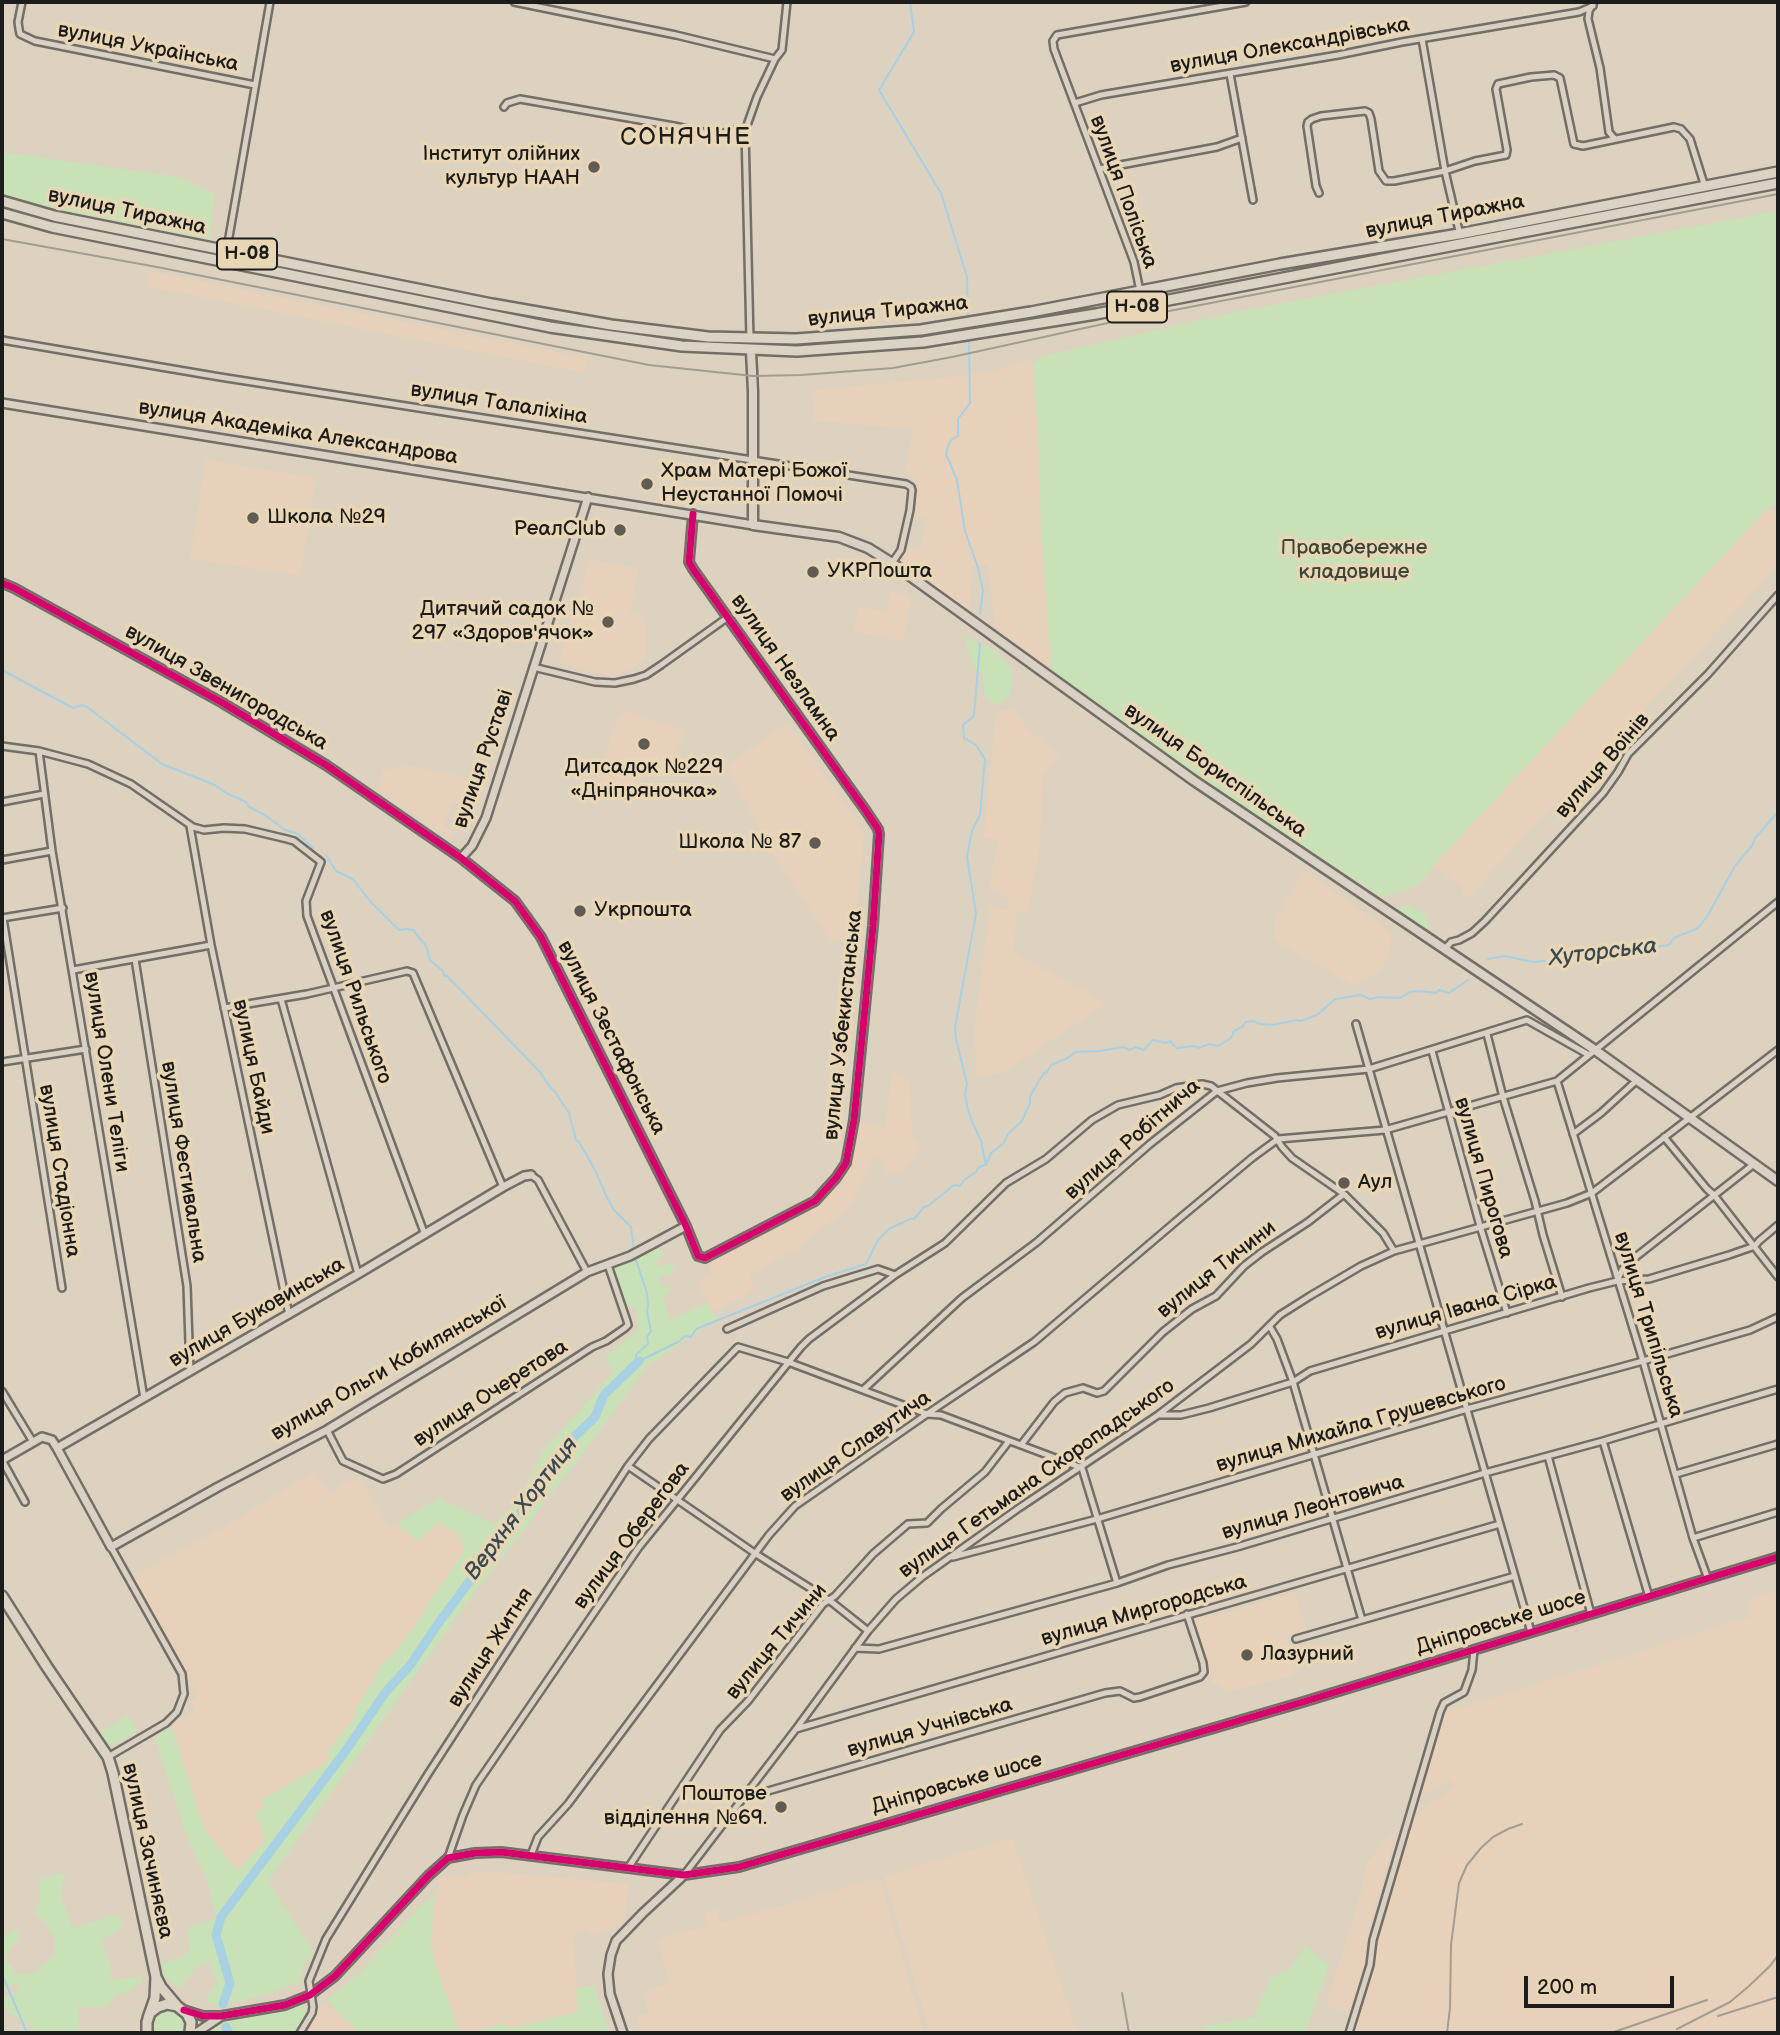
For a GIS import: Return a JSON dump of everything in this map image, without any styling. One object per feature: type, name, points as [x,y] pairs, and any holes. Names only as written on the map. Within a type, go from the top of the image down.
[{"type":"main road","name":"вулиця Тиражна","points":[[2,213],[52,227],[226,255],[611,325],[685,335],[796,339],[921,330],[1459,234],[1778,172]]},
{"type":"main road","name":"вулиця Тиражна","points":[[2,201],[54,216],[550,327],[682,346],[797,351],[923,342],[1144,306],[1778,183]]},
{"type":"main road","points":[[1282,264],[1286,277]]},
{"type":"main road","points":[[1140,291],[1144,306]]},
{"type":"main road","points":[[750,339],[754,393],[753,525]]},
{"type":"main road","name":"вулиця Бориспільська","points":[[753,525],[838,537],[868,548],[1193,780],[1446,949],[1777,1179]]},
{"type":"main road","name":"вулиця Зачиняєва","points":[[2,1596],[108,1757],[156,1977]]},
{"type":"main road","points":[[156,1977],[161,1987],[191,2022],[190,2033]]},
{"type":"main road","points":[[147,2033],[148,2018],[155,1997],[156,1977]]},
{"type":"main road","points":[[148,2018],[162,2005],[180,2008]]},
{"type":"street","name":"вулиця Українська","points":[[22,2],[18,22],[20,34],[35,41],[255,85]]},
{"type":"street","points":[[226,255],[270,2]]},
{"type":"street","points":[[518,2],[676,34],[775,59]]},
{"type":"street","points":[[750,339],[745,131],[757,97],[782,50],[787,2]]},
{"type":"street","name":"вулиця Поліська","points":[[1140,291],[1134,262],[1053,44],[1054,38],[1058,35],[1246,2]]},
{"type":"street","points":[[1594,4],[1588,19],[1600,68],[1609,132],[1614,138]]},
{"type":"street","name":"вулиця Олександрівська","points":[[1075,103],[1108,94],[1579,12],[1594,4]]},
{"type":"street","points":[[1422,39],[1461,244]]},
{"type":"street","points":[[1230,74],[1253,200]]},
{"type":"street","points":[[1319,193],[1307,126],[1312,119],[1359,111],[1369,113],[1379,171],[1386,181],[1394,181],[1504,156],[1507,150],[1497,85],[1506,81],[1555,75],[1560,78],[1573,142],[1576,145],[1681,129],[1690,139],[1708,197]]},
{"type":"street","points":[[504,107],[507,103],[520,99],[707,134],[745,131]]},
{"type":"street","points":[[1099,169],[1217,148],[1242,138]]},
{"type":"street","name":"вулиця Талаліхіна","points":[[2,340],[220,377],[906,484],[911,487],[912,499],[901,550],[892,564]]},
{"type":"street","name":"вулиця Академіка Александрова","points":[[2,403],[588,497]]},
{"type":"street","name":"вулиця Бориспільська","points":[[588,497],[753,525]]},
{"type":"street","name":"вулиця Руставі","points":[[461,858],[472,846],[486,818],[588,497]]},
{"type":"street","name":"вулиця Незламна","points":[[693,514],[689,562],[866,811],[879,834]]},
{"type":"street","name":"вулиця Звенигородська","points":[[2,583],[221,702],[326,765],[461,858]]},
{"type":"street","name":"вулиця Воїнів","points":[[1446,949],[1451,942],[1472,933],[1485,921],[1603,793],[1628,754],[1676,708],[1778,596]]},
{"type":"street","name":"вулиця Руставі","points":[[533,667],[595,682],[634,680],[646,675],[727,618]]},
{"type":"street","points":[[2,746],[39,751],[88,764],[115,775],[190,826]]},
{"type":"street","name":"вулиця Олени Теліги","points":[[39,751],[52,851],[144,1398]]},
{"type":"street","points":[[2,802],[44,794]]},
{"type":"street","name":"вулиця Байди","points":[[190,826],[211,945],[289,1315]]},
{"type":"street","name":"вулиця Рильського","points":[[190,826],[204,830],[245,829],[287,839],[294,841],[321,862],[306,901],[306,911],[332,988],[425,1235]]},
{"type":"street","name":"вулиця Узбекистанська","points":[[698,1256],[708,1258],[815,1201],[846,1163],[854,1120],[879,834]]},
{"type":"street","points":[[2,860],[52,851]]},
{"type":"street","name":"вулиця Зестафонська","points":[[461,858],[515,901],[541,937],[686,1226],[698,1256]]},
{"type":"street","points":[[1278,1139],[1385,1130],[1556,1081],[1778,902]]},
{"type":"street","points":[[2,918],[63,908]]},
{"type":"street","name":"вулиця Стадіонна","points":[[2,918],[62,1288]]},
{"type":"street","points":[[73,970],[211,945]]},
{"type":"street","name":"вулиця Фестивальна","points":[[135,959],[187,1286],[190,1371]]},
{"type":"street","points":[[224,1008],[281,999],[411,971],[503,1187]]},
{"type":"street","points":[[281,999],[358,1274]]},
{"type":"street","points":[[1217,1091],[1277,1078],[1370,1069],[1527,1020],[1592,1052]]},
{"type":"street","points":[[1356,1024],[1531,1632]]},
{"type":"street","points":[[1487,1034],[1562,1297]]},
{"type":"street","points":[[2,1062],[86,1049]]},
{"type":"street","name":"вулиця Пирогова","points":[[1432,1051],[1507,1313]]},
{"type":"street","name":"вулиця Гетьмана Скоропадського","points":[[684,1875],[868,1631],[896,1599],[922,1577],[1158,1415],[1251,1344],[1280,1315],[1310,1296],[1394,1251],[1537,1212],[1592,1193],[1778,1051]]},
{"type":"street","name":"вулиця Трипільська","points":[[1556,1081],[1643,1361],[1693,1538],[1708,1579]]},
{"type":"street","points":[[1573,1134],[1636,1081]]},
{"type":"street","name":"вулиця Робітнича","points":[[864,1389],[962,1298],[1027,1250],[1150,1144],[1217,1091],[1202,1084],[1177,1088],[1118,1105],[1092,1120],[1046,1159],[1006,1184],[945,1243],[895,1275]]},
{"type":"street","points":[[1217,1091],[1278,1139],[1292,1158],[1344,1194],[1383,1233],[1394,1251]]},
{"type":"street","points":[[1664,1138],[1714,1195],[1778,1277]]},
{"type":"street","name":"вулиця Славутича","points":[[530,1855],[538,1838],[568,1804],[795,1506],[1034,1342],[1211,1192],[1278,1139]]},
{"type":"street","points":[[1617,1281],[1628,1263],[1754,1164]]},
{"type":"street","points":[[531,1175],[538,1180],[587,1272]]},
{"type":"street","name":"вулиця Буковинська","points":[[57,1448],[289,1315],[503,1187],[531,1175]]},
{"type":"street","name":"вулиця Тичини","points":[[1021,1445],[1054,1402],[1065,1393],[1083,1388],[1097,1393],[1104,1391],[1163,1332],[1192,1309],[1216,1296],[1244,1266],[1262,1252],[1344,1194]]},
{"type":"street","name":"вулиця Івана Сірка","points":[[1158,1415],[1181,1415],[1293,1382],[1310,1371],[1617,1281],[1649,1279],[1755,1246],[1778,1225]]},
{"type":"street","name":"вулиця Ольги Кобилянської","points":[[111,1547],[327,1430],[587,1272],[630,1256],[686,1226]]},
{"type":"street","name":"вулиця Очеретова","points":[[327,1430],[343,1461],[383,1479],[396,1474],[627,1326],[608,1265]]},
{"type":"street","points":[[727,1329],[823,1286],[878,1269],[895,1275]]},
{"type":"street","name":"вулиця Оберегова","points":[[448,1858],[476,1785],[639,1547],[809,1339],[895,1275]]},
{"type":"street","name":"вулиця Михайла Грушевського","points":[[950,1558],[1750,1330],[1778,1317]]},
{"type":"street","points":[[1270,1327],[1293,1382],[1362,1620]]},
{"type":"street","name":"вулиця Житня","points":[[300,2033],[313,2007],[310,1976],[331,1931],[428,1774],[628,1466],[649,1439],[736,1349],[741,1347],[788,1362]]},
{"type":"street","points":[[788,1362],[1082,1468],[1117,1583]]},
{"type":"street","name":"вулиця Леонтовича","points":[[855,1648],[879,1649],[1117,1583],[1168,1565],[1778,1389]]},
{"type":"street","points":[[2,1391],[33,1442]]},
{"type":"street","points":[[25,1502],[2,1460],[45,1437],[52,1440],[57,1448],[182,1674],[184,1694],[177,1712],[166,1723],[108,1757]]},
{"type":"street","name":"вулиця Тичини","points":[[628,1868],[720,1730],[748,1702],[823,1604],[839,1592],[873,1554],[908,1524],[927,1523],[985,1472],[1009,1441]]},
{"type":"street","points":[[1604,1441],[1649,1597]]},
{"type":"street","points":[[1676,1474],[1778,1444]]},
{"type":"street","points":[[1548,1456],[1591,1614]]},
{"type":"street","points":[[628,1466],[756,1554],[830,1600],[868,1631]]},
{"type":"street","points":[[1693,1538],[1778,1511]]},
{"type":"street","name":"вулиця Миргородська","points":[[796,1729],[1500,1524]]},
{"type":"street","name":"Дніпровське шосе","points":[[448,1858],[489,1852],[684,1875],[739,1867],[1474,1650],[1778,1557]]},
{"type":"street","points":[[1296,1639],[1515,1576]]},
{"type":"street","name":"вулиця Учнівська","points":[[744,1798],[1105,1693],[1120,1690],[1134,1698],[1140,1697],[1200,1677],[1203,1674],[1203,1661],[1187,1614]]},
{"type":"street","points":[[1349,2033],[1370,1965],[1373,1940],[1440,1712],[1444,1703],[1464,1692],[1472,1670],[1474,1650]]},
{"type":"street","points":[[180,2008],[203,2016],[221,2016],[285,2005],[310,1994],[335,1976],[448,1858]]},
{"type":"street","points":[[623,2033],[609,1985],[609,1965],[616,1941],[684,1875]]},
{"type":"street","points":[[196,2033],[221,2016]]},
{"type":"shaded area","points":[[598,116],[661,129],[660,134],[597,121]]},
{"type":"shaded area","points":[[149,271],[588,358],[585,373],[146,286]]},
{"type":"shaded area","points":[[1029,359],[1033,365],[1038,431],[1041,529],[1052,673],[995,626],[987,563],[972,566],[970,612],[898,562],[904,547],[921,548],[926,518],[912,515],[915,479],[905,473],[913,429],[814,421],[812,390],[994,371]]},
{"type":"shaded area","name":"Школа №29","points":[[206,460],[316,478],[300,576],[190,558]]},
{"type":"shaded area","points":[[1768,508],[1778,518],[1778,566],[1467,898],[1461,892],[1463,888],[1434,865]]},
{"type":"shaded area","name":"Дитячий садок № 297 «Здоров'ячок»","points":[[589,560],[638,568],[630,613],[645,618],[646,656],[632,669],[612,676],[559,662]]},
{"type":"shaded area","points":[[891,590],[911,597],[904,641],[854,632],[859,607],[887,611]]},
{"type":"shaded area","points":[[1014,708],[1027,729],[1059,756],[1043,776],[1040,846],[1027,914],[1017,912],[1013,952],[1106,1003],[1005,1072],[977,1077],[974,1034],[990,908],[1009,910],[1008,898],[989,889],[998,840],[984,838],[996,712]]},
{"type":"shaded area","name":"Дитсадок №229 «Дніпряночка»","points":[[624,711],[686,730],[673,758],[641,779],[615,789],[596,782],[616,722]]},
{"type":"shaded area","name":"Школа № 87","points":[[785,725],[789,725],[864,831],[854,940],[831,940],[774,856],[726,766]]},
{"type":"shaded area","points":[[407,765],[455,775],[476,787],[476,796],[469,809],[452,802],[443,825],[453,832],[450,839],[377,789],[383,769],[389,771],[390,768],[399,769]]},
{"type":"shaded area","points":[[1305,870],[1392,933],[1388,958],[1377,973],[1352,985],[1275,940],[1274,922]]},
{"type":"shaded area","points":[[892,1073],[909,1080],[912,1136],[921,1144],[904,1171],[887,1174],[883,1159],[875,1156],[850,1206],[796,1249],[749,1275],[755,1290],[713,1312],[697,1280],[713,1274],[707,1260],[818,1203],[840,1179],[851,1157],[855,1119],[885,1128]]},
{"type":"shaded area","points":[[314,1471],[329,1493],[358,1476],[389,1528],[397,1524],[418,1541],[439,1523],[459,1535],[464,1551],[431,1598],[422,1616],[392,1656],[387,1658],[356,1707],[355,1718],[326,1753],[331,1758],[255,1813],[265,1841],[237,1871],[205,1830],[172,1726],[195,1711],[191,1702],[197,1697],[130,1577],[224,1527]]},
{"type":"shaded area","points":[[1778,1589],[1778,2033],[1353,2033],[1411,1819],[1455,1787],[1451,1780],[1421,1795],[1444,1713],[1752,1616],[1748,1600]]},
{"type":"shaded area","name":"Лазурний","points":[[1295,1592],[1307,1631],[1287,1636],[1295,1675],[1229,1692],[1212,1682],[1192,1622]]},
{"type":"shaded area","points":[[1397,1829],[1366,1940],[1366,1957],[1350,2013],[1326,2005],[1362,1889],[1366,1863]]},
{"type":"shaded area","points":[[1012,1838],[1077,2033],[930,2033],[884,1876]]},
{"type":"shaded area","points":[[486,1871],[628,1884],[626,1915],[619,1925],[591,1937],[588,1931],[573,1934],[578,2012],[507,2029],[504,2023],[460,2033],[436,1966],[431,1942],[435,1895],[439,1895],[439,1878],[467,1876],[468,1873]]},
{"type":"shaded area","points":[[879,1878],[924,2033],[641,2033],[636,2017],[649,2013],[643,1991],[670,1983],[657,1940],[708,1925],[705,1912],[716,1909],[721,1923]]},
{"type":"shaded area","points":[[324,2003],[350,2022],[358,2033],[300,2033],[312,2013]]},
{"type":"green space","points":[[2,152],[179,177],[215,194],[209,239],[56,209],[2,194]]},
{"type":"green space","name":"Правобережне кладовище","points":[[1778,211],[1778,502],[1768,508],[1417,886],[1382,897],[1216,791],[1052,673],[1041,529],[1033,365],[1039,357],[1235,312]]},
{"type":"green space","points":[[964,636],[996,651],[1013,672],[1009,698],[996,705],[985,696],[982,673],[973,664]]},
{"type":"green space","points":[[1408,905],[1427,916],[1428,933],[1397,910]]},
{"type":"green space","points":[[659,1249],[665,1255],[656,1259],[659,1268],[671,1263],[676,1271],[659,1277],[662,1286],[673,1288],[663,1298],[670,1321],[706,1302],[717,1319],[647,1366],[469,1600],[268,1881],[314,1953],[303,1967],[300,1982],[262,1996],[217,2006],[205,2001],[217,1983],[209,1961],[196,1967],[180,1988],[164,1976],[162,1963],[182,1957],[190,1950],[186,1930],[216,1917],[207,1880],[187,1837],[155,1738],[171,1726],[205,1830],[237,1871],[265,1841],[255,1813],[264,1807],[261,1800],[330,1758],[326,1753],[355,1718],[356,1707],[376,1677],[376,1672],[387,1658],[392,1656],[422,1616],[431,1598],[464,1551],[459,1535],[439,1523],[418,1541],[397,1524],[440,1497],[495,1524],[520,1496],[544,1450],[614,1372],[605,1358],[638,1330],[636,1308],[624,1306],[611,1269]]},
{"type":"green space","points":[[128,1715],[137,1731],[108,1748],[99,1733]]},
{"type":"green space","points":[[65,1872],[61,1895],[72,1928],[117,1915],[123,1926],[101,1941],[110,1963],[112,1980],[142,1976],[142,1982],[130,1991],[117,1995],[107,2007],[78,2007],[80,2033],[35,2033],[32,2027],[7,2011],[2,1999],[20,1990],[16,1984],[2,1991],[2,1939],[15,1929],[20,1936],[4,1957],[17,1974],[33,1974],[55,1955],[55,1937],[41,1918],[35,1915],[40,1898],[40,1880]]},
{"type":"green space","points":[[435,1895],[431,1942],[436,1966],[460,2033],[359,2033],[327,2000],[361,1972],[421,1905]]},
{"type":"green space","points":[[1306,1945],[1329,1966],[1305,2033],[1206,2033],[1204,2026],[1256,2017],[1255,2012],[1271,1978],[1288,1970]]},
{"type":"green space","points":[[594,1985],[609,2033],[469,2033],[504,2023],[508,2029],[578,2012],[576,1989]]},
{"type":"green space","points":[[303,2001],[307,2021],[300,2033],[202,2033],[220,2023]]},
{"type":"green space","points":[[167,2008],[179,2011],[187,2020],[187,2033],[151,2033],[154,2016]]},
{"type":"waterway","points":[[910,2],[914,32],[879,90],[941,193],[967,277],[968,320]]},
{"type":"waterway","points":[[969,339],[970,403],[958,419],[958,436],[950,441],[946,454],[957,480],[965,531],[983,590],[980,614]]},
{"type":"waterway","points":[[980,643],[974,716],[963,725],[964,738],[976,745],[985,759],[980,815],[972,831],[967,856],[976,914],[955,1027],[967,1084],[967,1106],[981,1141],[986,1165]]},
{"type":"waterway","points":[[2,670],[73,708],[82,705],[87,707],[162,764],[215,785],[246,802],[249,807],[285,830],[298,834],[313,848]]},
{"type":"waterway","name":"Хуторська","points":[[1488,959],[1505,956],[1533,962],[1669,945],[1674,938],[1698,928],[1735,866],[1778,812]]},
{"type":"waterway","points":[[326,855],[336,871],[353,879],[369,900],[399,930],[413,930],[426,946],[430,960],[443,971],[444,976],[447,976],[541,1073],[569,1113],[576,1140],[595,1170],[614,1210],[631,1227],[634,1252]]},
{"type":"waterway","name":"Хуторська","points":[[986,1165],[991,1153],[1004,1143],[1008,1134],[1022,1121],[1030,1103],[1030,1096],[1044,1073],[1051,1065],[1075,1052],[1123,1047],[1144,1050],[1153,1040],[1166,1043],[1170,1041],[1176,1048],[1199,1048],[1209,1044],[1218,1046],[1231,1038],[1234,1031],[1246,1022],[1273,1025],[1301,1021],[1317,1015],[1335,999],[1361,995],[1370,999],[1400,998],[1418,991],[1436,993],[1439,990],[1449,993],[1468,980]]},
{"type":"waterway","name":"Верхня Хортиця","points":[[639,1361],[685,1336],[691,1337],[696,1329],[825,1277],[866,1264],[878,1240],[889,1229],[914,1219],[924,1207],[954,1185],[960,1186],[979,1167],[985,1165]]},
{"type":"waterway","points":[[635,1257],[647,1293],[651,1331],[647,1337],[648,1344],[636,1355],[637,1363]]},
{"type":"waterway","name":"Верхня Хортиця","points":[[223,2004],[230,1983],[216,1935],[221,1917],[347,1749],[385,1693],[411,1664],[551,1472],[572,1439],[595,1417],[604,1395],[639,1361]]},
{"type":"waterway","points":[[2,1974],[27,2033]]},
{"type":"waterway","name":"Верхня Хортиця","points":[[227,2029],[226,2027],[229,2033]]},
{"type":"railway","points":[[2,239],[157,267],[649,365],[753,376],[801,375],[893,368],[1117,321],[1778,194]]},
{"type":"railway","points":[[1447,2033],[1451,1945],[1459,1883],[1467,1865],[1481,1848],[1493,1837],[1522,1824]]},
{"type":"railway","points":[[1677,2029],[1730,2002],[1770,1966],[1778,1955]]},
{"type":"railway","points":[[1122,1993],[1129,2033]]},
{"type":"railway","points":[[1718,2016],[1778,1997]]},
{"type":"railway","points":[[1611,2033],[1707,2000]]},
{"type":"railway","points":[[1681,2033],[1719,2033]]},
{"type":"cycle path","points":[[2,583],[221,702],[326,765],[461,858],[515,901],[541,937],[686,1226],[698,1256],[705,1258],[815,1201],[846,1163],[854,1120],[879,834],[866,811],[693,569],[689,562],[693,514]]},
{"type":"cycle path","points":[[184,2010],[203,2016],[221,2016],[285,2005],[310,1995],[335,1976],[448,1858],[501,1852],[684,1875],[739,1867],[1303,1702],[1778,1557]]},
{"type":"place","name":"Інститут олійних культур НААН","points":[[594,167]]},
{"type":"place","name":"Храм Матері Божої Неустанної Помочі","points":[[647,484]]},
{"type":"place","name":"Школа №29","points":[[253,518]]},
{"type":"place","name":"РеалClub","points":[[620,530]]},
{"type":"place","name":"УКРПошта","points":[[813,572]]},
{"type":"place","name":"Дитячий садок № 297 «Здоров'ячок»","points":[[608,622]]},
{"type":"place","name":"Дитсадок №229 «Дніпряночка»","points":[[644,744]]},
{"type":"place","name":"Школа № 87","points":[[815,843]]},
{"type":"place","name":"Укрпошта","points":[[580,911]]},
{"type":"place","name":"Аул","points":[[1344,1183]]},
{"type":"place","name":"Лазурний","points":[[1247,1655]]},
{"type":"place","name":"Поштове відділення №69.","points":[[781,1807]]},
{"type":"district","name":"СОНЯЧНЕ","points":[[686,138]]}]
